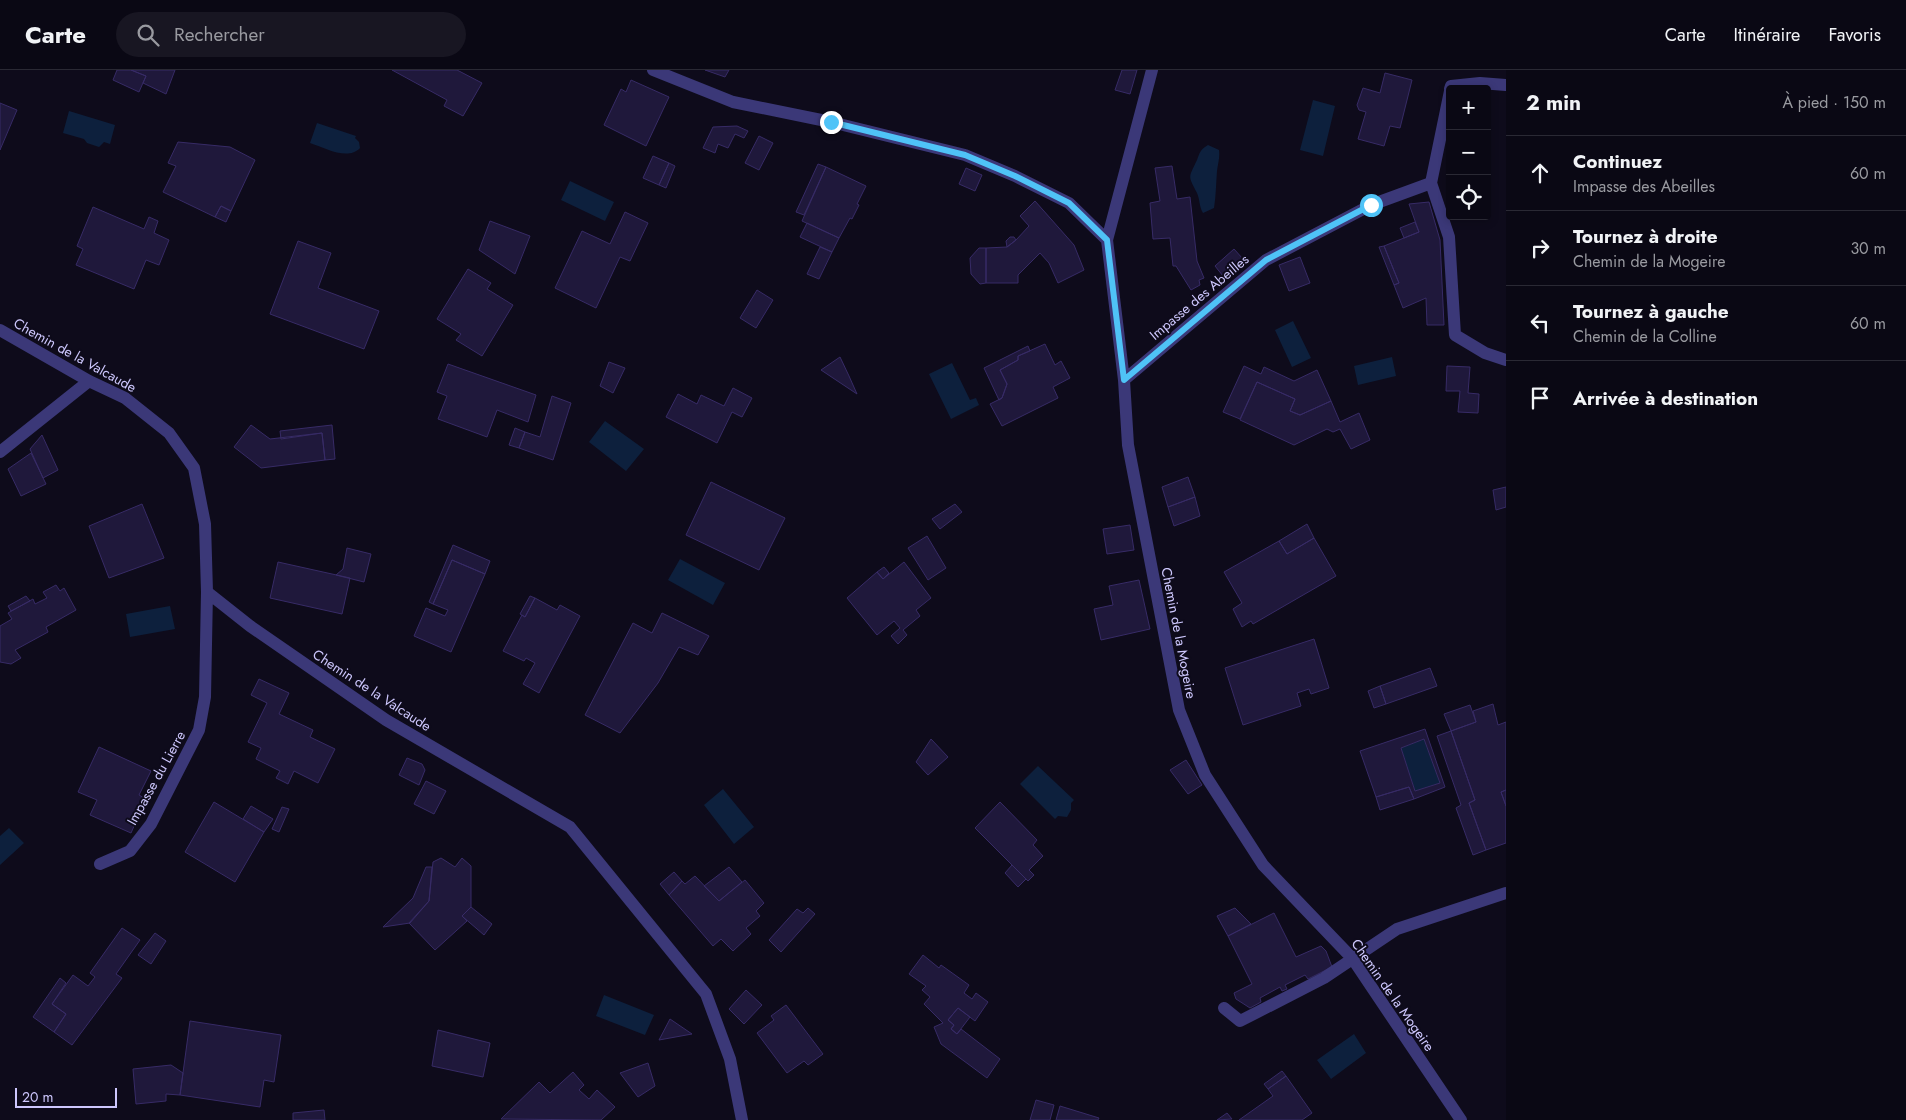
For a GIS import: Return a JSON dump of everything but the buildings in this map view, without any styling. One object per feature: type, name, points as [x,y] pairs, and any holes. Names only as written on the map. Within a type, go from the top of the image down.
[{"type":"street","points":[[653,70],[733,102],[831,122],[965,155],[1015,176],[1069,203],[1107,240]]},
{"type":"street","name":"Chemin de la Mogeire","points":[[1152,70],[1107,240],[1124,380],[1128,445],[1179,710],[1206,775],[1263,865],[1352,958],[1461,1120]]},
{"type":"street","points":[[1461,85],[1480,83],[1506,85]]},
{"type":"street","points":[[1446,110],[1431,183],[1449,237],[1455,335],[1486,353],[1506,360]]},
{"type":"street","name":"Impasse des Abeilles","points":[[1124,380],[1266,260],[1371,205],[1431,183]]},
{"type":"street","name":"Chemin de la Valcaude","points":[[0,330],[89,381],[124,398],[169,433],[194,468],[205,524],[207,592],[250,626],[386,720],[570,826],[706,994],[730,1059],[742,1120]]},
{"type":"street","points":[[0,452],[89,381]]},
{"type":"street","name":"Impasse du Lierre","points":[[100,864],[130,852],[151,824],[199,730],[205,697],[207,592]]},
{"type":"street","points":[[1224,1008],[1240,1021],[1324,978],[1397,929],[1506,893]]},
{"type":"water","points":[[1313,100],[1335,106],[1323,156],[1300,150]]},
{"type":"water","points":[[69,111],[115,125],[110,144],[104,142],[99,147],[87,143],[84,139],[63,133]]},
{"type":"water","points":[[317,123],[356,136],[355,138],[359,142],[360,148],[355,152],[343,153],[310,143]]},
{"type":"water","points":[[1208,145],[1219,150],[1219,158],[1214,208],[1203,213],[1190,177],[1201,151]]},
{"type":"water","points":[[570,181],[614,202],[605,221],[561,200]]},
{"type":"water","points":[[1293,321],[1311,358],[1292,367],[1275,330]]},
{"type":"water","points":[[1392,357],[1396,376],[1358,385],[1354,366]]},
{"type":"water","points":[[952,363],[970,400],[976,398],[979,405],[951,419],[929,374]]},
{"type":"water","points":[[605,421],[644,449],[626,471],[589,442]]},
{"type":"water","points":[[680,559],[725,583],[713,605],[668,580]]},
{"type":"water","points":[[170,606],[175,629],[130,637],[126,614]]},
{"type":"water","points":[[1424,739],[1440,783],[1415,791],[1401,748]]},
{"type":"water","points":[[1038,766],[1074,800],[1071,803],[1071,810],[1067,817],[1058,816],[1055,819],[1020,784]]},
{"type":"water","points":[[723,789],[754,827],[734,844],[704,805]]},
{"type":"water","points":[[9,828],[24,843],[0,865],[0,836]]},
{"type":"water","points":[[604,995],[654,1015],[645,1035],[596,1016]]},
{"type":"water","points":[[1354,1034],[1366,1053],[1331,1079],[1317,1060]]},
{"type":"route","points":[[831,122],[965,155],[1015,176],[1069,203],[1107,240],[1124,380],[1266,260],[1371,205]]}]
